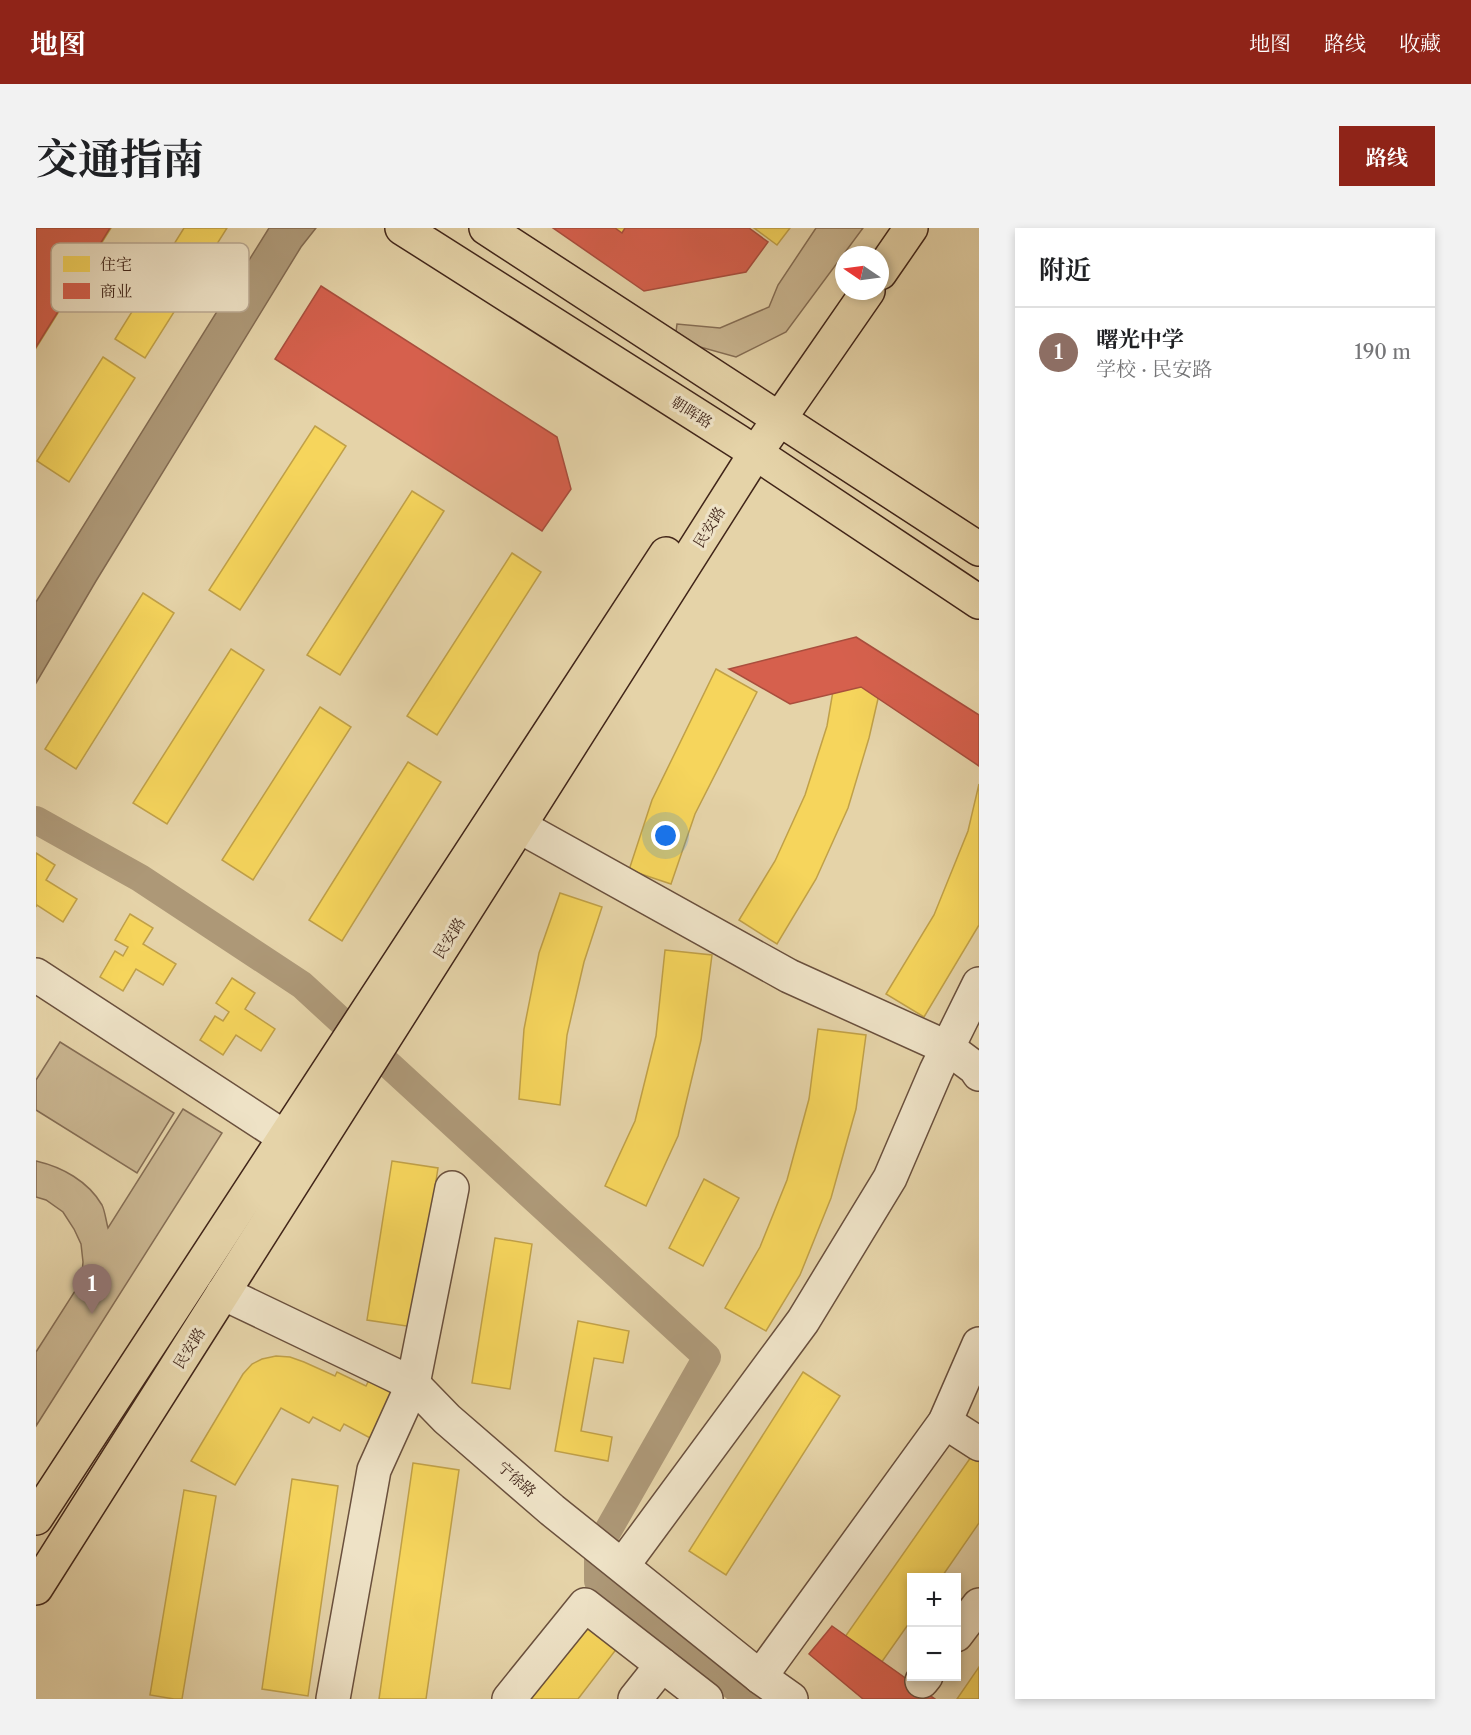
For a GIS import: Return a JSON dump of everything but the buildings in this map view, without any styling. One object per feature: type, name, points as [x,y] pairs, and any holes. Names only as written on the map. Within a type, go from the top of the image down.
[{"type":"main road","name":"朝晖路","points":[[402,228],[747,448],[979,602]]},
{"type":"main road","points":[[486,228],[979,549]]},
{"type":"main road","points":[[873,246],[885,228]]},
{"type":"main road","points":[[889,260],[911,228]]},
{"type":"main road","name":"民安路","points":[[772,413],[837,300]]},
{"type":"main road","name":"民安路","points":[[36,1588],[223,1293],[333,1092],[396,993],[747,448],[861,300]]},
{"type":"main road","name":"民安路","points":[[396,993],[519,826],[747,448]]},
{"type":"main road","name":"民安路","points":[[36,1518],[284,1137],[333,1092]]},
{"type":"street","points":[[519,826],[789,976],[948,1048],[975,1068],[979,1074]]},
{"type":"street","points":[[36,975],[284,1137]]},
{"type":"street","points":[[618,1561],[803,1321],[890,1178],[979,984]]},
{"type":"street","points":[[333,1699],[374,1470],[413,1384],[452,1188]]},
{"type":"street","name":"宁徐路","points":[[223,1293],[413,1384],[447,1419],[552,1510],[760,1677],[791,1699]]},
{"type":"street","points":[[760,1677],[945,1422],[979,1344]]},
{"type":"street","points":[[945,1422],[979,1444]]},
{"type":"street","points":[[509,1699],[585,1605],[706,1699]]},
{"type":"street","points":[[961,1630],[979,1605]]},
{"type":"street","points":[[635,1699],[662,1665]]},
{"type":"shaded area","points":[[269,228],[316,228],[301,247],[36,683],[36,602],[217,312],[249,312],[249,260]]},
{"type":"shaded area","points":[[816,228],[863,228],[850,246],[835,246],[835,266],[786,332],[736,357],[675,340],[677,324],[720,328],[769,307],[778,285]]},
{"type":"shaded area","points":[[60,1042],[174,1113],[137,1173],[36,1110],[36,1080]]},
{"type":"shaded area","points":[[183,1109],[222,1133],[36,1426],[36,1352],[77,1288],[83,1262],[81,1244],[63,1212],[46,1200],[36,1197],[36,1161],[65,1171],[82,1182],[102,1205],[108,1228]]},
{"type":"waterway","points":[[36,820],[140,878],[302,985],[707,1357],[598,1548],[598,1581],[750,1699]]},
{"type":"place","name":"曙光中学","points":[[92,1314]]}]
